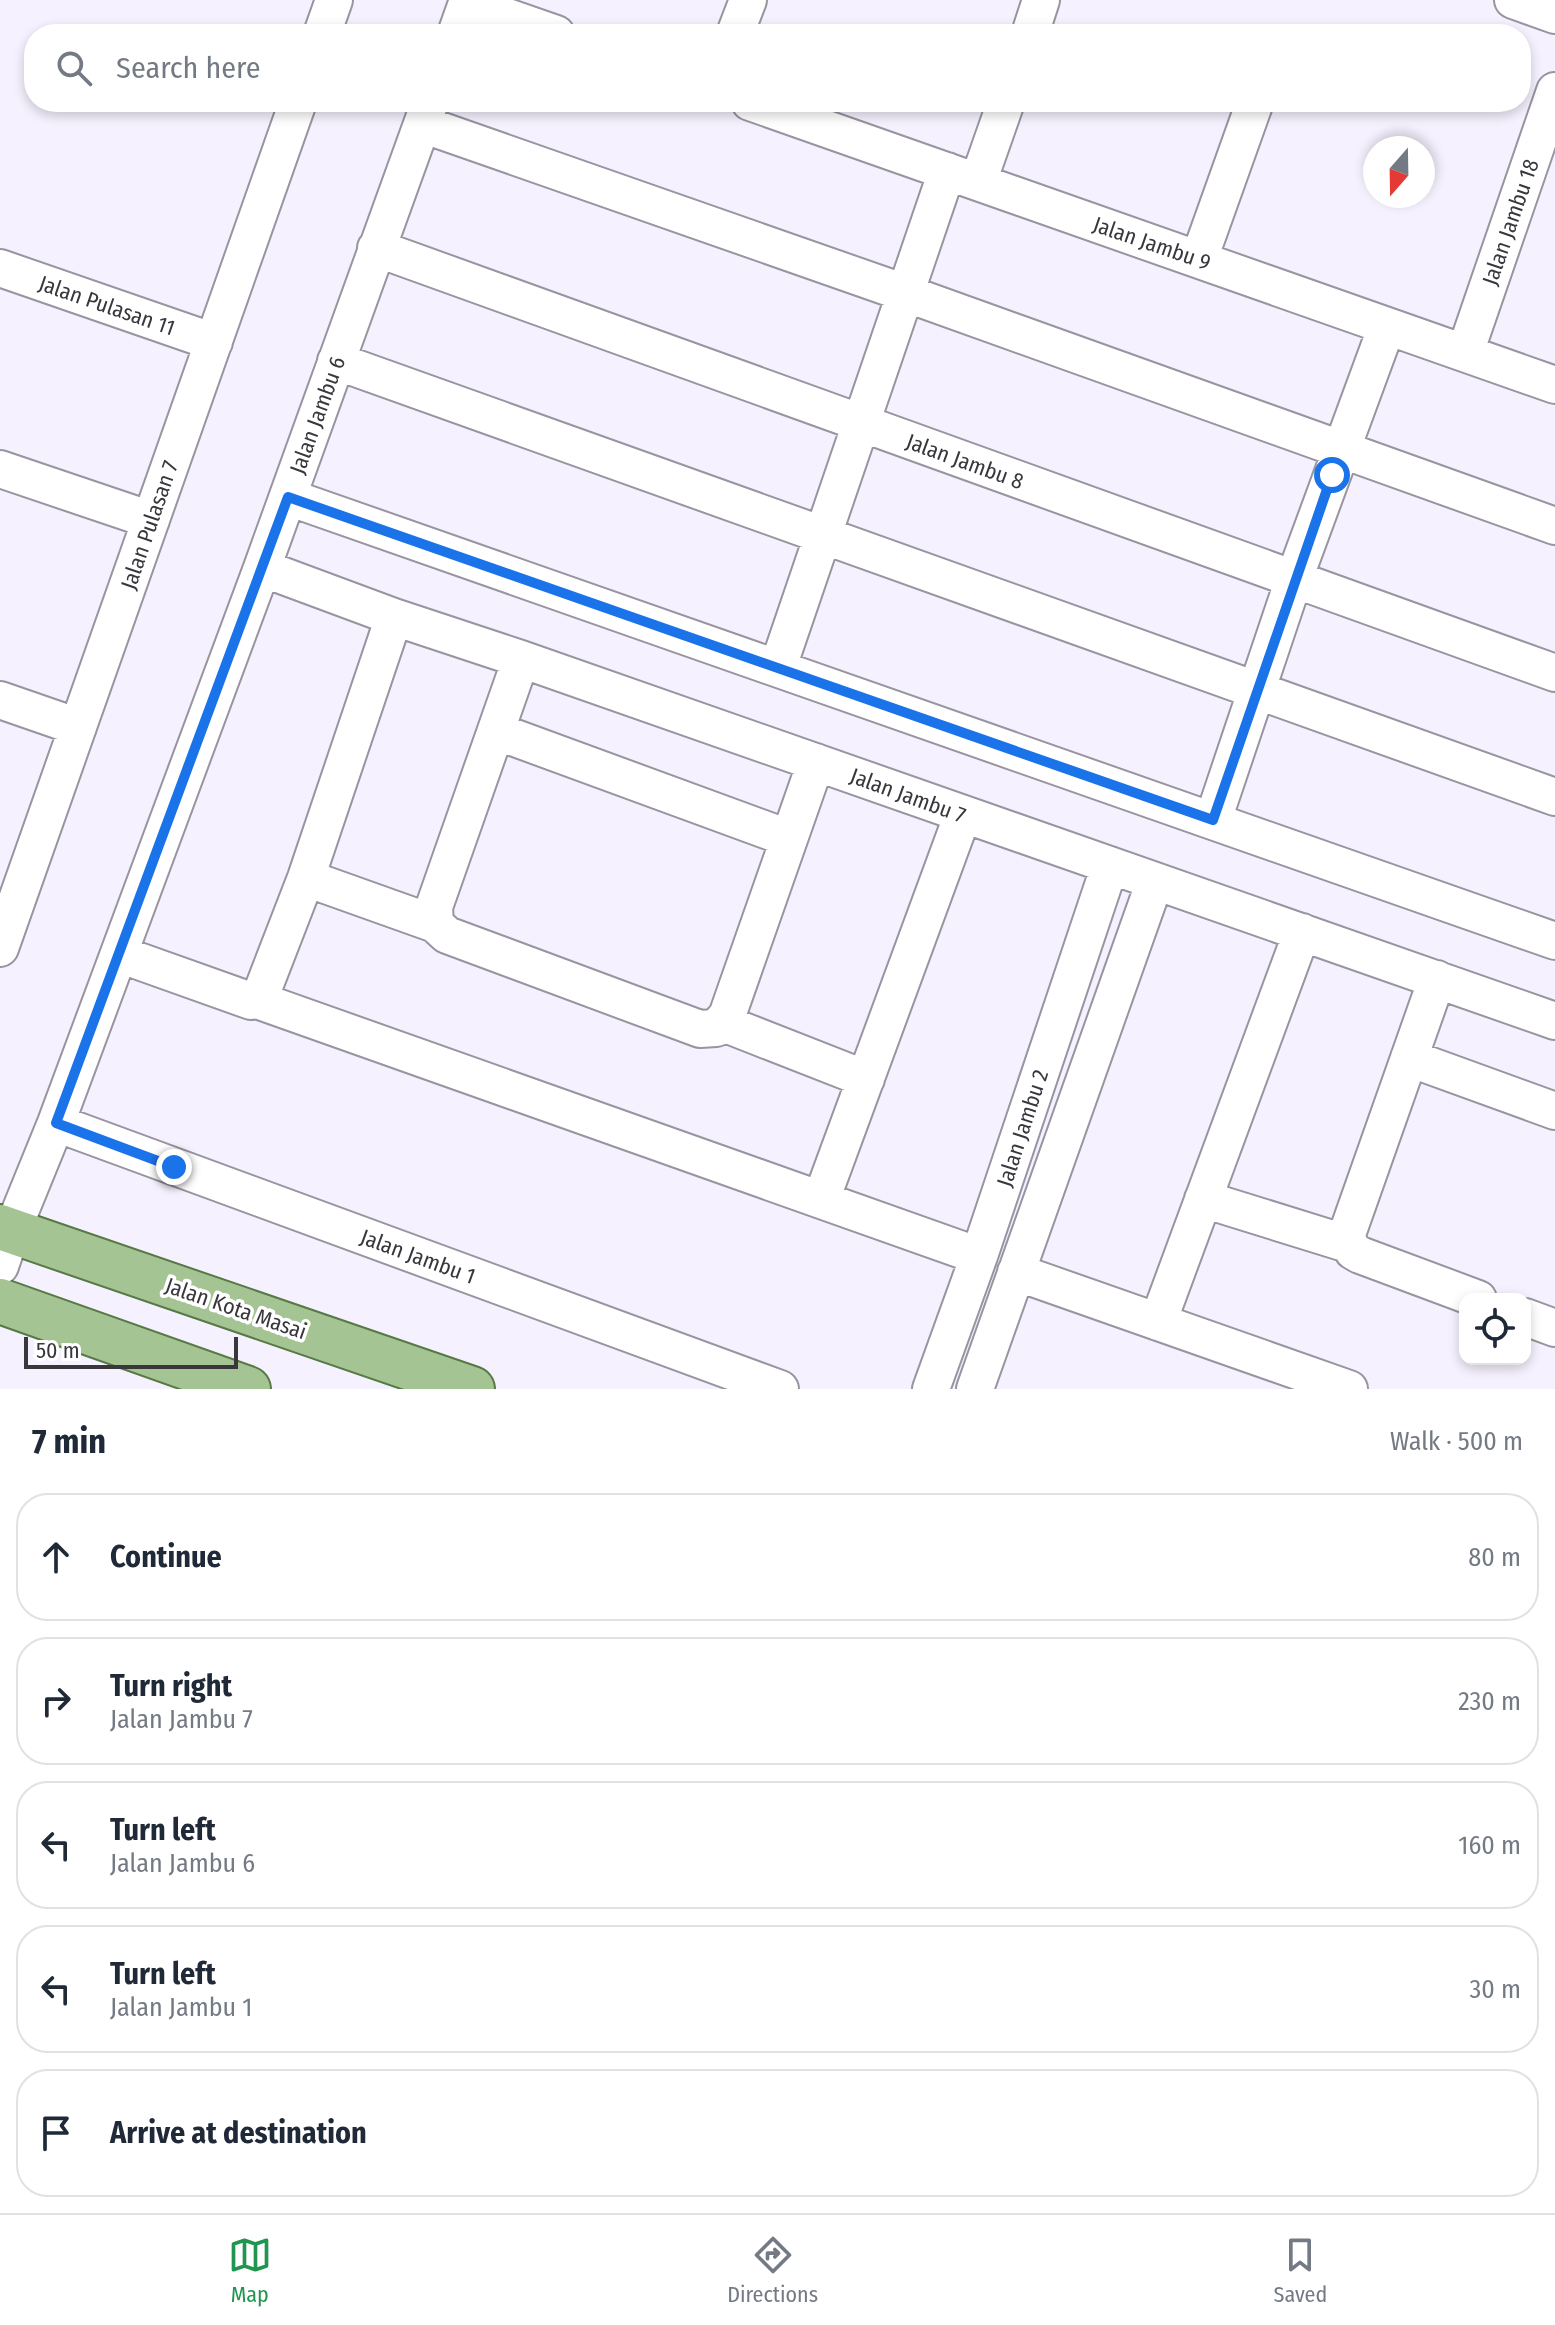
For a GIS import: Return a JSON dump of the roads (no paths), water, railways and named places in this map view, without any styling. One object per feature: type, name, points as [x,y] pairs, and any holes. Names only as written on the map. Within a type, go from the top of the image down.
[{"type":"main road","name":"Jalan Kota Masai","points":[[4,1242],[472,1389]]},
{"type":"main road","points":[[0,1301],[248,1389]]},
{"type":"street","points":[[326,24],[334,0]]},
{"type":"street","points":[[739,24],[748,0]]},
{"type":"street","points":[[1033,24],[1041,0]]},
{"type":"street","points":[[1513,0],[1555,15]]},
{"type":"street","points":[[462,18],[497,24]]},
{"type":"street","name":"Jalan Jambu 18","points":[[1465,353],[1555,91]]},
{"type":"street","name":"Jalan Pulasan 7","points":[[0,948],[6,910],[78,727],[294,112]]},
{"type":"street","name":"Jalan Jambu 9","points":[[778,112],[1555,385]]},
{"type":"street","points":[[778,667],[905,293],[963,177],[1000,112]]},
{"type":"street","points":[[1199,259],[1251,112]]},
{"type":"street","points":[[426,113],[905,293],[1555,526]]},
{"type":"street","name":"Jalan Jambu 6","points":[[4,1242],[56,1123],[262,568],[426,113]]},
{"type":"street","name":"Jalan Jambu 8","points":[[376,248],[1555,673]]},
{"type":"street","name":"Jalan Pulasan 11","points":[[0,268],[214,342]]},
{"type":"street","points":[[1213,820],[1294,579],[1387,326]]},
{"type":"street","points":[[336,361],[1555,797]]},
{"type":"street","points":[[0,469],[151,520]]},
{"type":"street","points":[[288,497],[1555,941]]},
{"type":"street","name":"Jalan Jambu 7","points":[[262,568],[394,617],[1555,1021]]},
{"type":"street","points":[[257,1000],[306,878],[394,617]]},
{"type":"street","points":[[435,924],[434,907],[521,659]]},
{"type":"street","points":[[0,700],[78,727]]},
{"type":"street","points":[[496,731],[788,838]]},
{"type":"street","points":[[306,878],[435,924],[447,935],[700,1029],[716,1028],[723,1023],[816,762]]},
{"type":"street","points":[[821,1200],[963,814]]},
{"type":"street","name":"Jalan Jambu 2","points":[[931,1389],[979,1256],[1110,865]]},
{"type":"street","name":"Jalan Jambu 2","points":[[975,1389],[1155,881]]},
{"type":"street","points":[[1158,1322],[1302,932]]},
{"type":"street","points":[[119,954],[979,1256]]},
{"type":"street","points":[[1348,1244],[1346,1237],[1351,1217],[1437,979]]},
{"type":"street","points":[[723,1023],[866,1079]]},
{"type":"street","points":[[1409,1058],[1555,1111]]},
{"type":"street","name":"Jalan Jambu 1","points":[[56,1123],[780,1389]]},
{"type":"street","points":[[1203,1199],[1348,1244],[1360,1255],[1462,1293]]},
{"type":"street","points":[[1016,1272],[1349,1389]]},
{"type":"street","points":[[1531,1319],[1555,1328]]}]
